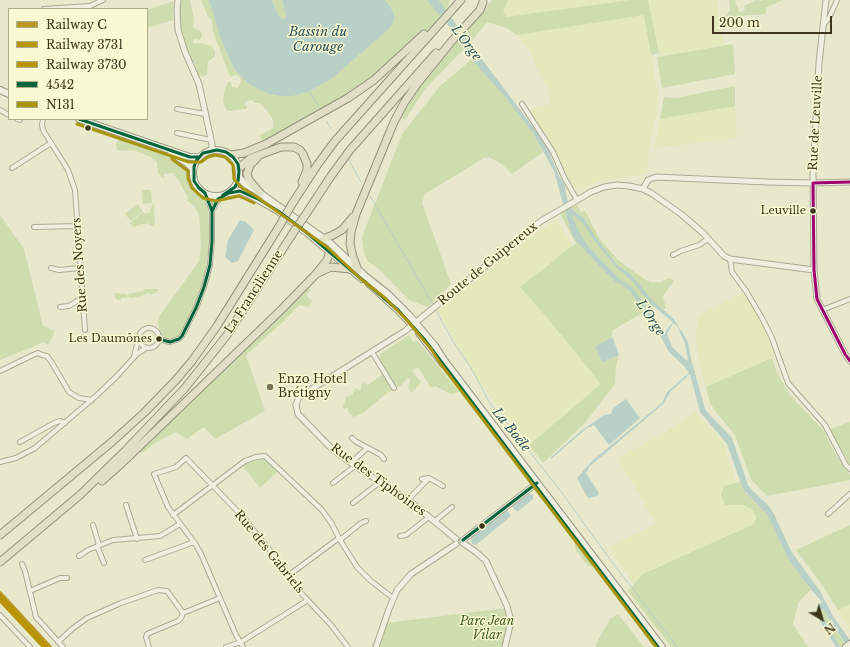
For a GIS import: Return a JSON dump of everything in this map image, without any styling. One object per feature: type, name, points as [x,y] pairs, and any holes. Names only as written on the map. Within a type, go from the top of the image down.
[{"type":"highway","name":"La Francilienne","points":[[0,535],[114,441],[176,380],[196,356],[217,326],[292,204],[335,141],[461,0]]},
{"type":"highway","name":"La Francilienne","points":[[0,562],[80,495],[154,422],[199,372],[227,335],[293,233],[350,150],[484,1]]},
{"type":"highway","points":[[231,155],[244,153],[266,144],[348,98],[379,75],[434,26],[440,23]]},
{"type":"highway","points":[[358,270],[350,244],[351,232],[356,214],[385,141],[404,103],[450,40]]},
{"type":"highway","points":[[239,168],[251,158],[281,147],[288,146],[300,150],[304,154],[307,170],[297,191],[297,197]]},
{"type":"highway","points":[[260,155],[250,165],[247,174],[249,180],[260,193]]},
{"type":"highway","points":[[323,239],[342,230],[356,214]]},
{"type":"highway","points":[[80,495],[87,493],[120,465],[251,339],[316,274],[327,260],[330,252]]},
{"type":"highway","points":[[316,274],[331,267],[350,268]]},
{"type":"main road","points":[[83,120],[190,157],[199,157]]},
{"type":"main road","points":[[226,194],[234,187],[239,177],[239,168],[237,162],[231,155],[213,146],[199,157],[193,169],[193,177],[196,185],[205,193],[212,196],[226,194],[240,191],[260,200],[289,219],[315,239],[414,324]]},
{"type":"main road","points":[[163,148],[187,163],[193,169]]},
{"type":"main road","points":[[239,177],[245,184],[260,193],[330,244],[358,270],[388,294],[414,324],[662,647]]},
{"type":"main road","points":[[315,239],[323,239]]},
{"type":"main road","points":[[330,244],[330,252]]},
{"type":"main road","points":[[536,483],[658,647]]},
{"type":"main road","points":[[847,647],[850,644]]},
{"type":"street","points":[[59,8],[90,6],[103,0]]},
{"type":"street","points":[[178,0],[178,30],[185,52],[199,84],[213,146]]},
{"type":"street","name":"Rue de Leuville","points":[[826,0],[819,63],[813,183],[814,270],[817,299],[850,361]]},
{"type":"street","points":[[824,24],[829,18],[837,0]]},
{"type":"street","points":[[522,104],[553,152],[564,177],[577,200]]},
{"type":"street","points":[[177,109],[205,114]]},
{"type":"street","name":"Rue des Noyers","points":[[43,120],[43,130],[72,177],[75,190],[85,330]]},
{"type":"street","points":[[177,133],[213,146]]},
{"type":"street","points":[[12,168],[51,143]]},
{"type":"street","points":[[814,270],[730,259],[724,256],[708,239],[680,214],[662,200],[644,189],[648,180],[656,177],[813,183],[850,182]]},
{"type":"street","name":"Route de Guipereux","points":[[299,397],[414,324],[540,221],[591,192],[604,187],[617,185],[644,189]]},
{"type":"street","points":[[159,339],[170,342],[179,339],[196,308],[204,288],[210,265],[212,241],[212,211],[205,193]]},
{"type":"street","points":[[212,211],[216,203],[226,194]]},
{"type":"street","points":[[34,227],[78,226]]},
{"type":"street","points":[[673,255],[708,239]]},
{"type":"street","points":[[730,259],[732,272],[746,291],[772,338],[788,383],[825,425],[846,465],[850,468]]},
{"type":"street","points":[[51,268],[59,270],[80,268]]},
{"type":"street","points":[[60,307],[69,306],[82,298]]},
{"type":"street","points":[[822,310],[850,299]]},
{"type":"street","points":[[0,462],[16,458],[35,448],[92,400],[134,357],[146,348],[155,347],[159,339],[157,332],[149,328],[141,333],[134,357]]},
{"type":"street","points":[[139,340],[146,348]]},
{"type":"street","points":[[372,352],[394,388]]},
{"type":"street","points":[[0,371],[38,353],[42,354],[47,356],[52,363],[69,392],[78,398],[92,400]]},
{"type":"street","name":"Rue des Tiphoines","points":[[299,397],[296,405],[300,417],[328,445],[353,464],[408,500],[435,521],[456,542]]},
{"type":"street","points":[[20,442],[54,423],[60,421],[65,423]]},
{"type":"street","points":[[352,438],[381,455],[384,459]]},
{"type":"street","points":[[333,483],[367,448]]},
{"type":"street","points":[[243,647],[236,635],[204,560],[194,542],[173,515],[245,461],[265,456],[322,510],[357,567],[393,598]]},
{"type":"street","name":"Rue des Gabriels","points":[[173,515],[154,474],[176,467],[186,458],[242,516],[308,600],[331,625],[348,647]]},
{"type":"street","points":[[408,500],[429,478]]},
{"type":"street","points":[[422,479],[429,478],[443,486]]},
{"type":"street","points":[[353,503],[380,482]]},
{"type":"street","points":[[463,542],[536,483]]},
{"type":"street","points":[[828,514],[850,494]]},
{"type":"street","points":[[126,505],[137,539]]},
{"type":"street","points":[[435,521],[452,507]]},
{"type":"street","points":[[400,536],[406,535],[429,517]]},
{"type":"street","points":[[289,575],[361,523],[366,521]]},
{"type":"street","points":[[79,556],[98,545],[113,540],[160,536],[180,524]]},
{"type":"street","points":[[93,525],[104,563]]},
{"type":"street","points":[[376,647],[397,590],[411,574],[460,538],[486,561],[507,606],[510,621],[505,647]]},
{"type":"street","points":[[145,560],[194,542]]},
{"type":"street","points":[[22,564],[38,621],[63,647]]},
{"type":"street","points":[[30,590],[60,578],[67,578]]},
{"type":"street","points":[[58,642],[87,618],[158,590],[167,591],[183,613]]},
{"type":"street","points":[[149,647],[146,636],[149,633],[178,621],[183,613],[220,598]]},
{"type":"street","points":[[226,647],[241,642],[308,600]]},
{"type":"street","points":[[0,615],[30,647]]},
{"type":"green space","points":[[180,0],[190,0],[194,18],[193,27],[201,32],[202,35],[200,40],[194,39],[193,43],[211,46],[215,51],[215,56],[208,62],[207,74],[203,77],[197,74],[196,65],[189,57],[180,32]]},
{"type":"green space","points":[[201,0],[209,0],[223,43],[232,65],[239,75],[271,94],[286,96],[313,90],[339,72],[389,29],[395,17],[385,0],[450,0],[447,8],[435,23],[410,49],[363,86],[264,142],[259,136],[273,128],[274,122],[269,113],[260,103],[255,103],[252,100],[247,101],[244,104],[247,107],[246,109],[228,111],[226,109],[223,102],[224,93],[228,82],[231,82],[232,87],[238,88],[241,82],[240,77],[236,75],[230,77],[213,32],[212,20],[208,16]]},
{"type":"green space","points":[[272,0],[282,0],[286,16],[285,18],[278,15]]},
{"type":"green space","points":[[492,0],[508,0],[503,11],[506,17],[630,0],[648,0],[659,53],[651,55],[644,15],[517,35],[507,28],[487,22],[470,43],[425,89],[405,120],[401,117],[418,89]]},
{"type":"green space","points":[[508,0],[630,0],[506,17],[503,11]]},
{"type":"green space","points":[[648,0],[717,0],[724,45],[660,56]]},
{"type":"green space","points":[[729,0],[736,0],[735,3],[739,12],[745,11],[744,6],[757,0],[783,0],[766,7],[766,14],[727,17],[726,16],[730,10]]},
{"type":"green space","points":[[174,1],[173,20],[148,28],[148,10]]},
{"type":"green space","points":[[644,15],[658,96],[657,114],[650,137],[647,174],[603,180],[578,190],[569,182],[555,149],[526,110],[550,104],[549,91],[537,69],[530,51],[517,35]]},
{"type":"green space","points":[[733,44],[735,74],[662,88],[657,57]]},
{"type":"green space","points":[[472,59],[505,97],[533,133],[543,152],[512,174],[503,165],[489,157],[484,158],[425,194],[422,203],[451,284],[428,307],[409,300],[378,268],[368,262],[364,253],[362,237],[402,134],[440,86]]},
{"type":"green space","points":[[735,86],[735,106],[660,119],[664,97],[676,98]]},
{"type":"green space","points":[[735,106],[737,138],[654,148],[660,119]]},
{"type":"green space","points":[[123,139],[165,155],[183,165],[187,169],[192,187],[204,200],[208,210],[210,241],[205,275],[197,302],[186,324],[175,340],[168,340],[163,337],[160,332],[158,322],[159,317],[199,261],[201,244],[199,215],[195,207],[187,200],[188,198],[173,173],[164,174],[164,177],[162,177],[158,173],[157,162],[151,157],[134,150],[119,151],[117,149],[116,144],[118,140]]},
{"type":"green space","points":[[142,190],[151,190],[152,203],[143,204]]},
{"type":"green space","points":[[153,203],[155,227],[149,224],[149,220],[148,224],[142,224],[134,227],[128,222],[130,223],[143,212],[145,214],[150,212]]},
{"type":"green space","points":[[137,204],[143,211],[131,221],[125,214]]},
{"type":"green space","points":[[577,205],[581,212],[585,211],[599,238],[618,260],[644,279],[651,282],[660,282],[670,278],[674,281],[663,296],[666,309],[652,307],[613,330],[611,338],[595,346],[602,362],[619,355],[616,367],[615,384],[585,423],[543,463],[529,445],[601,384],[545,315],[520,287],[566,250],[576,244],[560,213]]},
{"type":"green space","points":[[0,215],[24,249],[43,326],[55,331],[49,344],[47,345],[44,342],[0,360]]},
{"type":"green space","points":[[557,219],[572,246],[520,287],[545,315],[601,384],[529,445],[479,383],[438,311],[528,239]]},
{"type":"green space","points":[[308,288],[311,290],[306,294],[312,301],[309,307],[299,305],[285,320],[246,355],[265,411],[215,439],[204,427],[187,439],[176,432],[153,444],[144,452],[140,453],[139,450]]},
{"type":"green space","points":[[145,289],[157,289],[158,291],[151,295],[149,293],[129,298],[128,294],[144,291]]},
{"type":"green space","points":[[114,293],[127,294],[128,298],[121,298],[121,300],[116,299]]},
{"type":"green space","points":[[742,293],[748,299],[765,329],[772,350],[772,358],[706,387],[697,352],[696,334],[698,316]]},
{"type":"green space","points":[[409,335],[413,342],[417,341],[421,345],[459,392],[451,394],[435,386],[431,388],[418,367],[412,371],[421,382],[412,393],[408,388],[410,380],[408,378],[400,386],[387,393],[363,413],[353,417],[348,411],[348,408],[344,409],[342,406],[345,403],[345,398],[353,394],[353,391],[356,388],[359,390],[361,389],[361,385],[363,383],[368,385],[383,374],[379,355]]},
{"type":"green space","points":[[772,358],[778,375],[791,396],[824,431],[834,452],[850,475],[850,480],[767,496],[751,479],[735,435],[710,403],[706,387]]},
{"type":"green space","points":[[695,411],[724,444],[736,483],[724,486],[743,505],[754,510],[756,517],[754,524],[643,574],[634,584],[608,547],[656,524],[618,458],[666,432]]},
{"type":"green space","points":[[850,422],[850,465],[830,429]]},
{"type":"green space","points":[[263,459],[269,462],[278,471],[260,488],[243,466],[247,463]]},
{"type":"green space","points":[[740,482],[745,492],[767,514],[789,560],[811,590],[798,603],[793,624],[808,647],[671,647],[628,591],[643,574],[754,524],[756,517],[753,510],[743,505],[726,505],[721,495],[724,486]]},
{"type":"green space","points":[[850,525],[850,604],[838,610],[823,586],[796,550]]},
{"type":"green space","points":[[575,543],[577,543],[593,564],[591,567],[587,565],[575,549]]},
{"type":"green space","points":[[850,604],[850,631],[838,610]]},
{"type":"green space","name":"Parc Jean Vilar","points":[[506,608],[509,621],[503,647],[379,647],[386,623]]},
{"type":"green space","points":[[824,609],[835,630],[847,646],[846,647],[840,647],[838,644],[821,614],[820,610]]},
{"type":"green space","points":[[618,614],[644,647],[596,647],[596,644],[610,619]]},
{"type":"water","name":"Bassin du Carouge","points":[[209,0],[272,0],[278,15],[284,19],[286,17],[282,0],[385,0],[395,17],[389,29],[330,80],[310,91],[292,96],[281,96],[269,94],[254,87],[236,71],[231,63],[220,36]]},
{"type":"water","points":[[427,0],[437,0],[444,11],[439,15]]},
{"type":"water","points":[[462,33],[546,144],[559,176],[564,183],[568,202],[563,204],[554,171],[533,133],[505,97],[475,63],[458,39]]},
{"type":"water","points":[[571,206],[574,211],[584,219],[617,265],[631,275],[652,300],[674,319],[677,324],[675,325],[673,323],[667,334],[672,347],[686,360],[688,360],[685,343],[679,331],[681,330],[688,342],[691,359],[705,409],[732,438],[748,485],[768,505],[774,514],[791,551],[820,591],[834,618],[850,640],[850,647],[848,647],[838,633],[823,609],[820,610],[821,614],[840,647],[836,647],[821,623],[818,617],[819,613],[817,607],[822,602],[789,560],[767,514],[743,489],[727,444],[700,412],[690,374],[671,391],[663,404],[589,467],[586,473],[599,493],[597,496],[589,498],[586,495],[577,478],[592,461],[662,403],[667,392],[689,373],[684,366],[669,352],[657,330],[631,292],[607,274],[572,235],[565,209]],"holes":[[[573,215],[582,222],[594,240],[615,266],[632,281],[652,305],[673,322],[665,332],[632,287],[618,278],[588,246],[579,232]]]},
{"type":"water","points":[[240,220],[246,222],[254,230],[238,261],[232,263],[225,257],[228,240]]},
{"type":"water","points":[[613,338],[619,355],[602,362],[595,346]]},
{"type":"water","points":[[626,399],[640,418],[609,445],[594,425],[587,428],[551,459],[550,458],[581,431],[604,415],[611,414],[613,408]]},
{"type":"water","points":[[529,494],[533,495],[533,499],[517,512],[512,506]]},
{"type":"water","points":[[507,510],[511,516],[476,545],[472,544],[471,538]]},
{"type":"waterway","name":"L'Orge","points":[[434,0],[462,38]]},
{"type":"waterway","name":"La Boële","points":[[309,91],[321,110]]},
{"type":"waterway","name":"La Boële","points":[[327,122],[331,129]]},
{"type":"waterway","name":"La Boële","points":[[349,160],[361,182]]},
{"type":"waterway","name":"La Boële","points":[[370,196],[434,306]]},
{"type":"waterway","points":[[640,286],[651,299]]},
{"type":"waterway","name":"La Boële","points":[[435,309],[454,343],[471,368],[491,405],[508,424],[559,489],[609,558],[677,647]]},
{"type":"waterway","points":[[676,323],[680,331]]},
{"type":"rail line","name":"C","points":[[0,593],[50,647]]},
{"type":"rail line","name":"3730","points":[[0,596],[47,647]]},
{"type":"rail line","name":"3731","points":[[0,600],[44,647]]},
{"type":"transit line","name":"4542","points":[[82,120],[190,157],[199,157]]},
{"type":"transit line","name":"N131","points":[[77,124],[189,162],[201,162],[208,157],[215,155],[225,157],[233,165],[234,179],[242,188],[327,247],[361,279],[385,298],[405,318],[431,349],[440,363],[656,647]]},
{"type":"transit line","name":"4542","points":[[205,193],[194,181],[194,167],[196,161],[203,153],[217,150],[226,152],[233,157],[238,164],[239,171],[238,181],[235,187],[223,195]]},
{"type":"transit line","name":"N131","points":[[172,159],[188,171],[188,178],[192,188],[203,198],[216,201],[239,196],[254,203]]},
{"type":"transit line","points":[[850,182],[813,183],[814,270],[817,299],[850,361]]},
{"type":"transit line","name":"4542","points":[[212,211],[218,199],[229,193],[240,191],[260,200],[278,211],[306,232],[398,310],[424,339],[658,647]]},
{"type":"transit line","name":"4542","points":[[159,339],[170,342],[179,339],[182,336],[196,308],[204,287],[210,265],[212,241],[212,211],[205,193]]},
{"type":"transit line","name":"4542","points":[[463,540],[537,483]]},
{"type":"place","name":"Leuville","points":[[813,211]]},
{"type":"place","name":"Les Daumônes","points":[[159,339]]},
{"type":"place","name":"Enzo Hotel Brétigny","points":[[270,387]]}]
